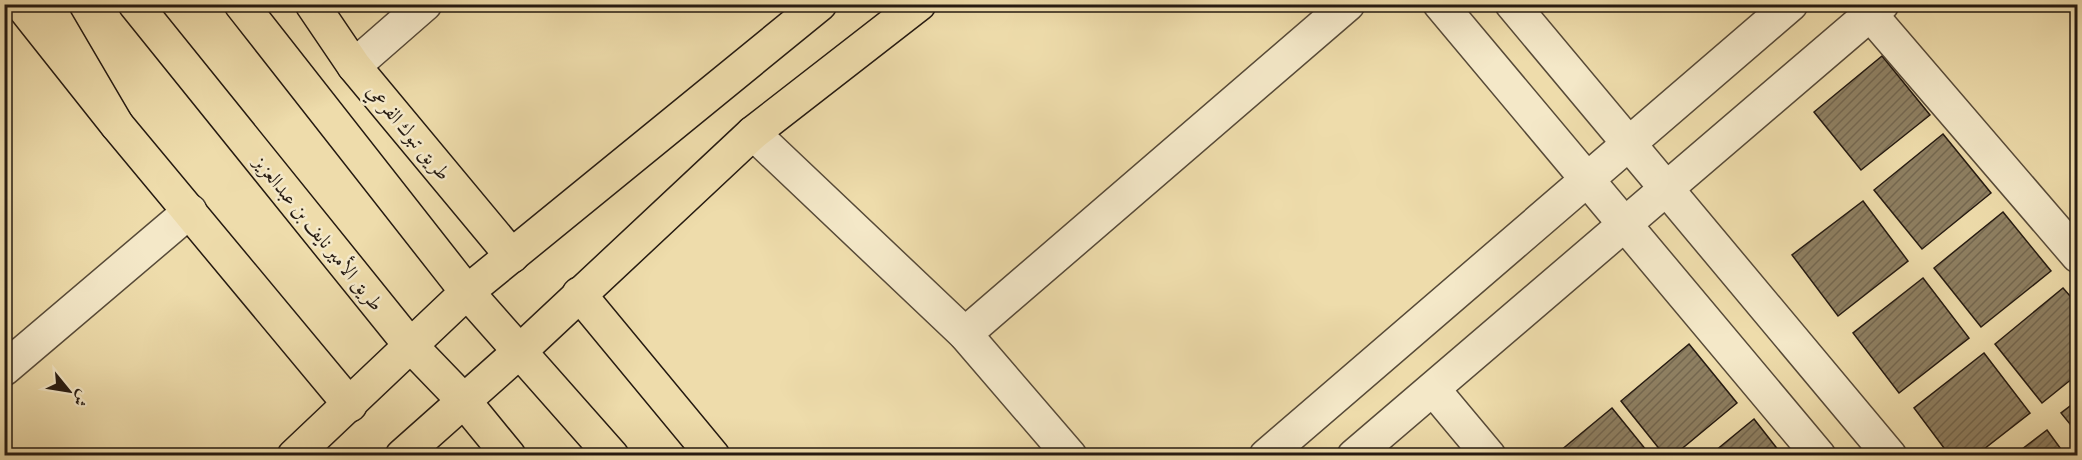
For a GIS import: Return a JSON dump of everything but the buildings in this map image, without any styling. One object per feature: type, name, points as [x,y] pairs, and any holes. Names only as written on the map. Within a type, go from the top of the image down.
[{"type":"main road","points":[[21,4],[117,126],[350,405]]},
{"type":"main road","points":[[46,4],[117,126]]},
{"type":"main road","name":"طريق الأمير نايف بن عبدالعزيز","points":[[135,4],[410,345],[464,401],[509,456]]},
{"type":"main road","points":[[241,4],[467,292],[612,456]]},
{"type":"main road","name":"طريق تبوك الفرعي","points":[[312,4],[354,66],[512,256]]},
{"type":"main road","points":[[294,456],[467,292],[820,4]]},
{"type":"main road","points":[[402,456],[520,351],[753,133],[918,4]]},
{"type":"main road","points":[[579,294],[713,456]]},
{"type":"street","points":[[354,66],[425,4]]},
{"type":"street","points":[[965,334],[1348,4]]},
{"type":"street","points":[[1440,4],[1819,456]]},
{"type":"street","points":[[1512,4],[1890,456]]},
{"type":"street","points":[[1266,456],[1791,4]]},
{"type":"street","points":[[1354,456],[1876,9],[2078,256]]},
{"type":"street","points":[[753,133],[965,334],[1070,456]]},
{"type":"street","points":[[4,369],[190,211]]},
{"type":"street","points":[[1432,389],[1489,456]]}]
